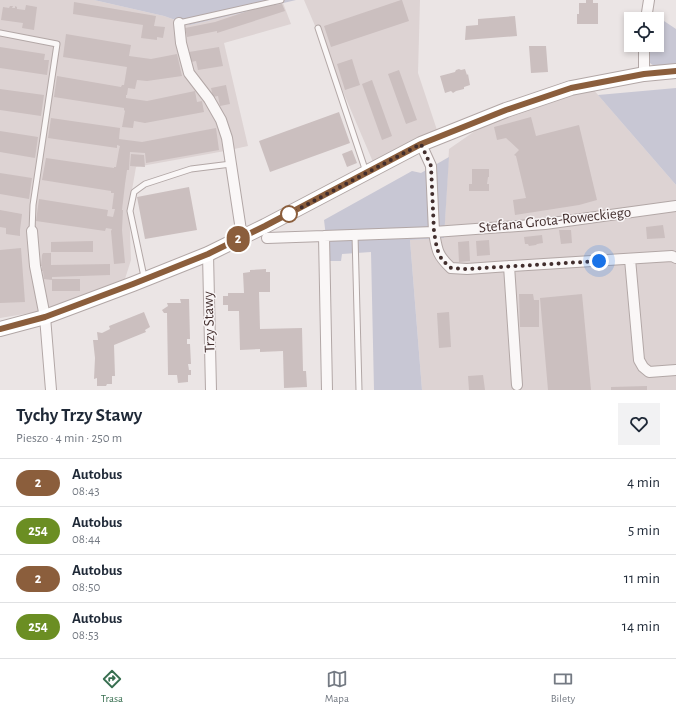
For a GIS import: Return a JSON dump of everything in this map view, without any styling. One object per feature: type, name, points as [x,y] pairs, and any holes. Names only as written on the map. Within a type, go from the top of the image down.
[{"type":"street","points":[[647,12],[649,0]]},
{"type":"street","points":[[180,23],[181,43],[189,73],[209,99],[221,120],[227,138],[242,237]]},
{"type":"street","points":[[644,52],[644,74]]},
{"type":"street","points":[[0,329],[45,317],[208,254],[265,226],[421,144],[506,110],[571,88],[644,74],[676,71]]},
{"type":"street","points":[[421,144],[431,166],[434,232],[437,249],[442,260],[451,268],[467,269],[672,256],[676,258]]},
{"type":"street","name":"Stefana Grota-Roweckiego","points":[[267,238],[434,232],[545,224],[676,206]]},
{"type":"street","points":[[32,231],[35,266],[45,317],[51,390]]},
{"type":"street","points":[[324,236],[327,390]]},
{"type":"street","name":"Trzy Stawy","points":[[208,254],[211,390]]},
{"type":"street","points":[[630,259],[639,360],[643,367],[649,372],[676,370]]},
{"type":"street","points":[[509,266],[517,384]]},
{"type":"lane","points":[[180,23],[281,0]]},
{"type":"lane","points":[[318,28],[367,173]]},
{"type":"lane","points":[[0,33],[57,44],[33,205],[32,231]]},
{"type":"lane","points":[[146,279],[143,272],[130,211],[134,192],[145,184],[191,169],[231,164]]},
{"type":"lane","points":[[354,235],[358,390]]},
{"type":"shaded area","points":[[0,0],[94,0],[164,16],[190,25],[283,3],[291,24],[224,43],[248,146],[136,167],[129,207],[131,260],[124,282],[49,310],[0,318]]},
{"type":"shaded area","points":[[94,0],[296,0],[190,25],[164,16]]},
{"type":"shaded area","points":[[304,0],[420,0],[418,73],[437,130],[373,162]]},
{"type":"shaded area","points":[[664,21],[676,29],[676,64],[655,66],[649,62],[648,52],[664,52]]},
{"type":"shaded area","points":[[592,88],[676,185],[676,390],[422,390],[410,240],[444,238],[449,149],[485,124]]},
{"type":"shaded area","points":[[676,88],[676,185],[598,95]]},
{"type":"shaded area","points":[[449,157],[444,238],[410,240],[422,390],[374,390],[371,252],[342,254],[341,261],[329,261],[324,220],[412,171],[421,173]]},
{"type":"building","points":[[401,0],[409,21],[331,47],[324,26]]},
{"type":"building","points":[[586,0],[593,0],[593,3],[598,3],[598,24],[577,24],[579,3],[586,3]]},
{"type":"building","points":[[74,2],[156,16],[154,26],[165,27],[163,38],[157,37],[157,40],[141,38],[143,25],[73,14]]},
{"type":"building","points":[[282,4],[285,11],[217,33],[217,31],[187,37],[185,28],[215,22],[260,7]]},
{"type":"building","points":[[26,5],[37,7],[34,30],[22,28],[23,23],[1,20],[3,7],[9,8],[10,6],[13,6],[12,8],[15,8],[15,6],[17,9],[25,10]]},
{"type":"building","points":[[515,16],[517,36],[465,40],[466,26],[478,25],[478,19]]},
{"type":"building","points":[[66,34],[131,45],[129,56],[151,59],[177,54],[182,76],[147,81],[137,80],[135,89],[128,88],[126,98],[147,101],[195,91],[197,102],[202,101],[204,112],[145,123],[134,121],[133,128],[122,127],[125,111],[124,108],[54,97],[57,76],[121,87],[124,85],[127,67],[63,57]]},
{"type":"building","points":[[529,46],[546,46],[548,72],[531,73]]},
{"type":"building","points":[[0,47],[45,54],[44,60],[49,60],[47,75],[0,68]]},
{"type":"building","points":[[219,47],[223,66],[198,70],[196,61],[191,62],[189,52]]},
{"type":"building","points":[[352,59],[360,85],[345,90],[337,64]]},
{"type":"building","points":[[459,69],[465,69],[467,75],[468,74],[470,85],[453,93],[451,91],[445,93],[440,76],[455,72]]},
{"type":"building","points":[[399,70],[417,120],[406,124],[388,74]]},
{"type":"building","points":[[372,80],[392,136],[382,140],[362,84]]},
{"type":"building","points":[[226,85],[230,104],[220,106],[218,96],[213,97],[211,88]]},
{"type":"building","points":[[0,89],[44,95],[41,116],[0,110]]},
{"type":"building","points":[[339,112],[350,143],[270,172],[259,141]]},
{"type":"building","points":[[531,117],[536,136],[579,125],[597,200],[579,205],[515,215],[513,200],[526,198],[516,156],[514,155],[519,150],[506,138],[497,140],[494,127]]},
{"type":"building","points":[[51,118],[120,128],[119,139],[142,142],[216,128],[219,150],[146,163],[145,153],[130,152],[129,170],[127,170],[122,210],[125,263],[114,264],[112,229],[106,228],[105,231],[36,221],[39,199],[108,210],[107,216],[113,217],[115,209],[112,209],[114,193],[111,193],[111,191],[42,180],[46,158],[114,168],[116,167],[120,146],[117,145],[117,148],[48,138]]},
{"type":"building","points":[[0,131],[38,137],[35,158],[0,152]]},
{"type":"building","points":[[352,150],[357,163],[347,167],[342,154]]},
{"type":"building","points":[[131,154],[144,155],[145,167],[130,166]]},
{"type":"building","points":[[472,169],[489,169],[487,184],[489,184],[489,191],[469,191],[469,184],[472,184]]},
{"type":"building","points":[[0,173],[32,178],[29,199],[0,194]]},
{"type":"building","points":[[189,187],[197,230],[145,239],[137,197]]},
{"type":"building","points":[[0,210],[22,214],[20,236],[6,234],[6,228],[0,227]]},
{"type":"building","points":[[663,225],[665,238],[647,239],[646,227]]},
{"type":"building","points":[[559,230],[571,230],[572,243],[561,244]]},
{"type":"building","points":[[542,235],[543,243],[529,246],[528,244],[525,244],[524,237]]},
{"type":"building","points":[[489,240],[490,255],[477,256],[476,241]]},
{"type":"building","points":[[93,241],[93,252],[51,252],[51,242]]},
{"type":"building","points":[[469,241],[470,261],[459,262],[458,242]]},
{"type":"building","points":[[21,248],[25,302],[0,303],[0,250]]},
{"type":"building","points":[[43,253],[51,253],[51,265],[110,264],[110,275],[52,277],[52,280],[44,279],[41,266]]},
{"type":"building","points":[[266,269],[266,272],[270,272],[270,292],[259,292],[260,329],[302,328],[303,371],[306,371],[307,387],[284,388],[283,351],[260,352],[260,349],[240,350],[239,311],[228,311],[228,305],[223,305],[223,296],[228,296],[228,293],[244,293],[243,273],[250,272],[250,270]]},
{"type":"building","points":[[52,279],[80,279],[80,291],[52,291]]},
{"type":"building","points":[[519,294],[533,294],[534,300],[539,300],[539,327],[520,327]]},
{"type":"building","points":[[582,294],[591,390],[548,390],[540,298]]},
{"type":"building","points":[[180,299],[189,299],[190,339],[187,339],[187,344],[190,344],[191,364],[188,364],[189,370],[191,370],[191,375],[188,375],[188,382],[178,383],[177,375],[168,375],[167,313],[164,313],[162,310],[168,306],[167,303],[181,303]]},
{"type":"building","points":[[144,312],[150,327],[145,330],[146,332],[114,345],[115,376],[112,376],[112,384],[97,386],[97,378],[94,379],[95,358],[93,340],[98,340],[97,332],[102,333],[110,329],[109,326]]},
{"type":"building","points":[[449,312],[451,347],[439,348],[437,313]]},
{"type":"building","points":[[483,375],[485,390],[469,390],[468,376]]},
{"type":"building","points":[[647,386],[647,390],[611,390],[611,387]]},
{"type":"bus line","name":"2","points":[[0,329],[45,317],[208,254],[265,226],[421,144],[506,110],[571,88],[644,74],[676,71]]},
{"type":"route","points":[[289,214],[421,144],[431,166],[434,232],[437,249],[442,260],[451,268],[467,269],[599,261]]}]
